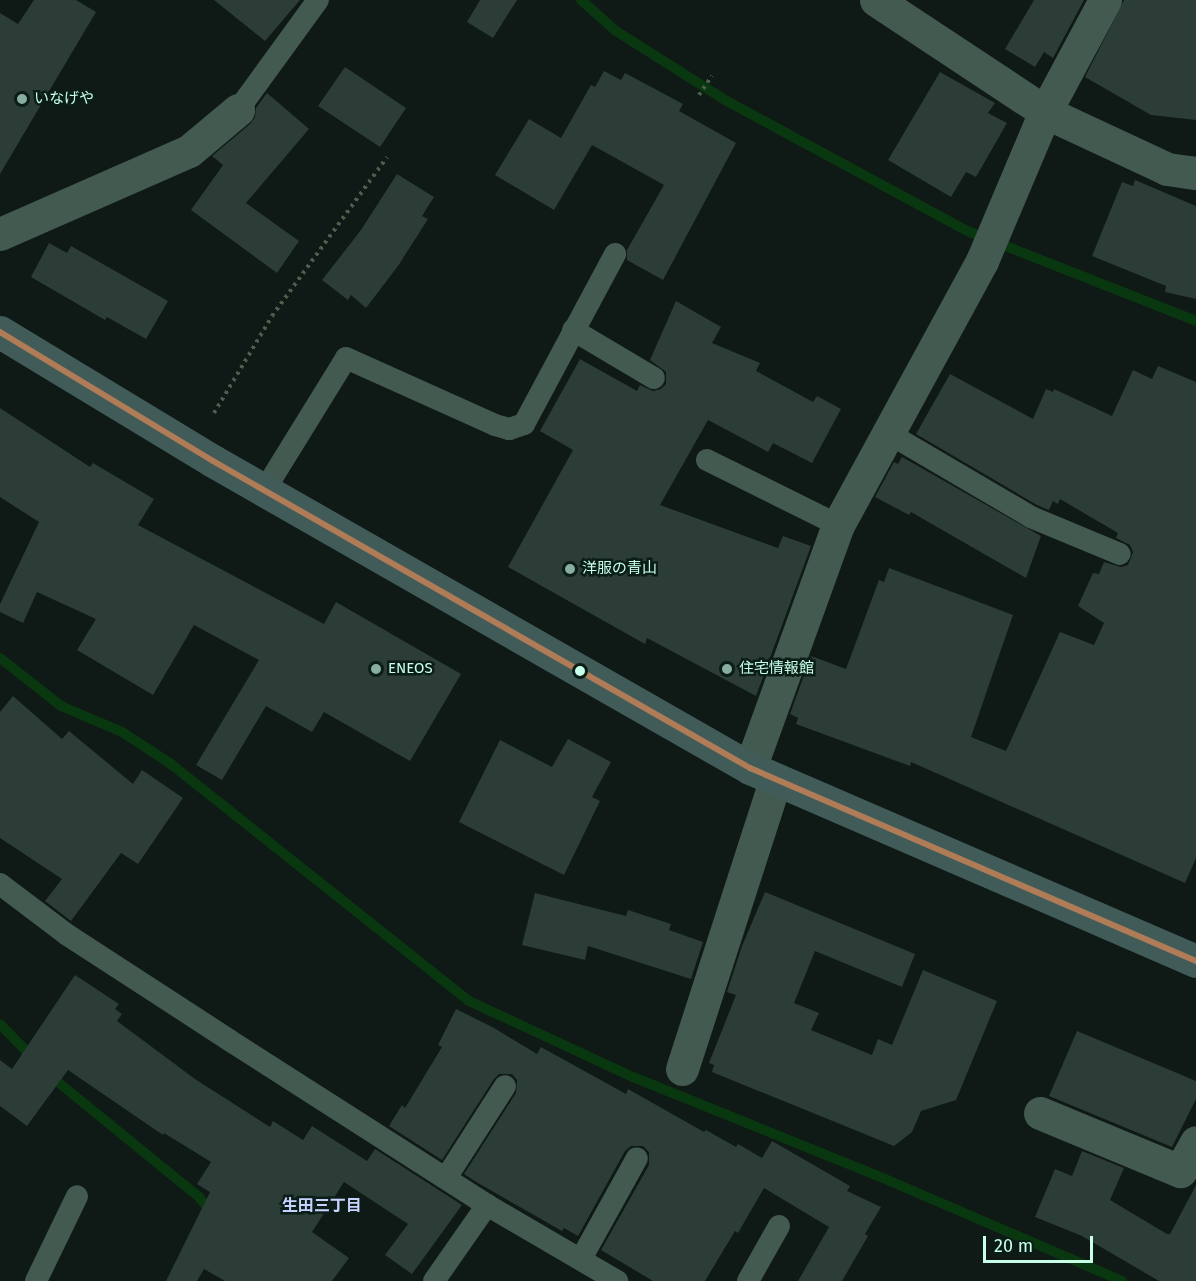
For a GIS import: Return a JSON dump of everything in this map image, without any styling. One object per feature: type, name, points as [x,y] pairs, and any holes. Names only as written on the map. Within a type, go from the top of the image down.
[{"type":"main road","points":[[0,332],[264,491],[762,775],[1196,961]]},
{"type":"street","points":[[876,0],[1045,112],[1167,169],[1196,172]]},
{"type":"street","points":[[682,1069],[762,775],[838,525],[982,261],[1045,112],[1105,0]]},
{"type":"street","points":[[0,234],[189,151],[238,110]]},
{"type":"street","points":[[1040,1113],[1180,1171],[1196,1142]]},
{"type":"lane","points":[[238,110],[318,0]]},
{"type":"lane","points":[[264,491],[346,358],[495,425],[509,429],[524,424],[615,254]]},
{"type":"lane","points":[[573,330],[654,378]]},
{"type":"lane","points":[[888,434],[1031,517],[1120,555]]},
{"type":"lane","points":[[707,460],[838,525]]},
{"type":"lane","points":[[2,892],[487,1205],[617,1281]]},
{"type":"lane","points":[[446,1178],[505,1086]]},
{"type":"lane","points":[[581,1259],[637,1158]]},
{"type":"lane","points":[[36,1281],[77,1196]]},
{"type":"lane","points":[[434,1281],[487,1205]]},
{"type":"lane","points":[[748,1281],[779,1226]]},
{"type":"path","points":[[699,95],[712,76]]},
{"type":"path","points":[[214,413],[272,316],[387,157]]},
{"type":"building","name":"いなげや","points":[[34,0],[76,0],[96,12],[0,174],[0,13],[18,24]]},
{"type":"building","points":[[214,0],[300,0],[265,41]]},
{"type":"building","points":[[480,0],[517,0],[493,38],[467,22]]},
{"type":"building","points":[[1034,0],[1084,0],[1053,58],[1044,52],[1035,67],[1005,49]]},
{"type":"building","points":[[1124,0],[1196,0],[1196,120],[1151,115],[1085,77]]},
{"type":"building","points":[[345,67],[406,108],[380,147],[318,106]]},
{"type":"building","points":[[604,71],[621,80],[625,73],[683,104],[679,111],[736,143],[663,280],[627,260],[627,250],[664,185],[592,145],[554,210],[495,175],[529,119],[561,138],[591,85],[595,87]]},
{"type":"building","points":[[940,72],[995,103],[988,113],[1007,123],[976,177],[966,172],[951,197],[888,160]]},
{"type":"building","points":[[267,93],[309,129],[246,203],[299,241],[277,273],[191,210],[223,165],[212,156],[250,124],[255,117],[256,108]]},
{"type":"building","points":[[397,174],[434,197],[422,216],[428,219],[398,266],[366,308],[351,295],[348,300],[322,280],[361,230]]},
{"type":"building","points":[[1135,180],[1196,206],[1196,299],[1165,292],[1166,286],[1092,256],[1122,182],[1133,186]]},
{"type":"building","points":[[49,243],[67,253],[71,246],[168,301],[146,339],[107,317],[105,320],[31,277]]},
{"type":"building","points":[[676,301],[721,327],[712,343],[760,363],[756,371],[813,402],[817,396],[841,409],[812,463],[773,443],[768,452],[708,420],[660,505],[778,548],[783,536],[811,546],[756,696],[647,638],[645,644],[508,567],[573,450],[540,431],[580,359],[637,391],[640,385],[653,391],[661,389],[666,384],[666,372],[650,360]]},
{"type":"building","points":[[1158,366],[1196,382],[1196,858],[1185,883],[911,762],[910,766],[796,724],[798,718],[790,714],[811,656],[846,669],[879,580],[884,582],[889,568],[1013,615],[971,737],[1006,751],[1060,632],[1094,645],[1104,623],[1078,606],[1093,573],[1099,574],[1104,562],[1121,567],[1128,565],[1133,552],[1130,545],[1116,538],[1118,533],[1060,499],[1058,504],[1053,501],[1049,510],[1037,505],[916,434],[950,374],[1033,419],[1046,389],[1053,392],[1054,389],[1112,416],[1133,370],[1152,379]]},
{"type":"building","points":[[0,408],[90,467],[93,463],[154,499],[138,525],[324,624],[336,602],[461,674],[410,761],[324,712],[312,732],[266,706],[222,780],[196,765],[259,660],[194,625],[153,695],[77,650],[96,619],[37,592],[23,623],[0,612],[0,604],[39,522],[0,497]]},
{"type":"building","points":[[902,457],[1041,536],[1026,578],[911,512],[909,515],[875,497],[894,462],[898,464]]},
{"type":"building","points":[[13,696],[62,739],[69,731],[133,784],[142,770],[183,798],[138,864],[121,853],[71,921],[45,901],[62,879],[0,838],[0,712]]},
{"type":"building","points":[[568,739],[611,762],[592,797],[600,801],[564,875],[459,822],[500,740],[552,767]]},
{"type":"building","points":[[765,892],[915,954],[902,987],[815,951],[794,1003],[819,1013],[811,1030],[872,1055],[878,1039],[892,1045],[923,970],[997,1001],[956,1100],[921,1111],[912,1132],[894,1146],[712,1072],[714,1065],[709,1063],[736,995],[727,992],[742,946]]},
{"type":"building","points":[[535,893],[626,916],[628,910],[671,924],[669,930],[703,942],[691,979],[588,946],[585,960],[522,945]]},
{"type":"building","points":[[75,975],[119,1004],[115,1009],[122,1014],[117,1021],[195,1079],[270,1127],[273,1121],[303,1140],[312,1126],[367,1161],[375,1149],[462,1205],[412,1274],[385,1255],[408,1224],[344,1182],[312,1232],[349,1258],[332,1281],[225,1281],[204,1269],[197,1281],[166,1281],[210,1192],[197,1184],[211,1162],[164,1133],[163,1135],[68,1070],[27,1126],[0,1106],[0,1060],[12,1069]]},
{"type":"building","points":[[456,1009],[494,1028],[537,1054],[541,1047],[626,1094],[628,1089],[704,1132],[706,1130],[736,1147],[738,1144],[762,1158],[772,1141],[850,1186],[847,1191],[881,1207],[865,1234],[868,1236],[842,1281],[798,1281],[829,1227],[764,1188],[738,1233],[735,1231],[705,1281],[653,1281],[601,1250],[649,1165],[649,1152],[643,1146],[631,1146],[625,1151],[578,1236],[564,1228],[562,1231],[478,1183],[464,1174],[516,1093],[517,1080],[512,1074],[499,1074],[494,1079],[442,1160],[389,1126],[402,1105],[405,1108],[442,1047],[438,1045]]},
{"type":"building","points":[[1077,1031],[1196,1081],[1196,1099],[1172,1147],[1049,1096]]},
{"type":"building","points":[[1082,1151],[1124,1168],[1110,1200],[1167,1234],[1170,1234],[1196,1185],[1196,1281],[1159,1281],[1082,1236],[1035,1217],[1055,1169],[1072,1176]]},
{"type":"waterway","points":[[581,0],[616,31],[725,100],[965,230],[1196,321]]},
{"type":"waterway","points":[[0,658],[61,706],[122,732],[171,764],[469,1001],[633,1077],[883,1178],[1122,1281]]},
{"type":"waterway","points":[[0,1024],[33,1058]]},
{"type":"waterway","points":[[48,1074],[199,1197],[212,1213]]},
{"type":"transit line","points":[[0,332],[213,461],[750,768],[1196,961]]},
{"type":"place","name":"いなげや","points":[[22,99]]},
{"type":"place","name":"洋服の青山","points":[[570,569]]},
{"type":"place","name":"ENEOS","points":[[376,669]]},
{"type":"place","name":"住宅情報館","points":[[727,669]]},
{"type":"district","name":"生田三丁目","points":[[322,1206]]}]
